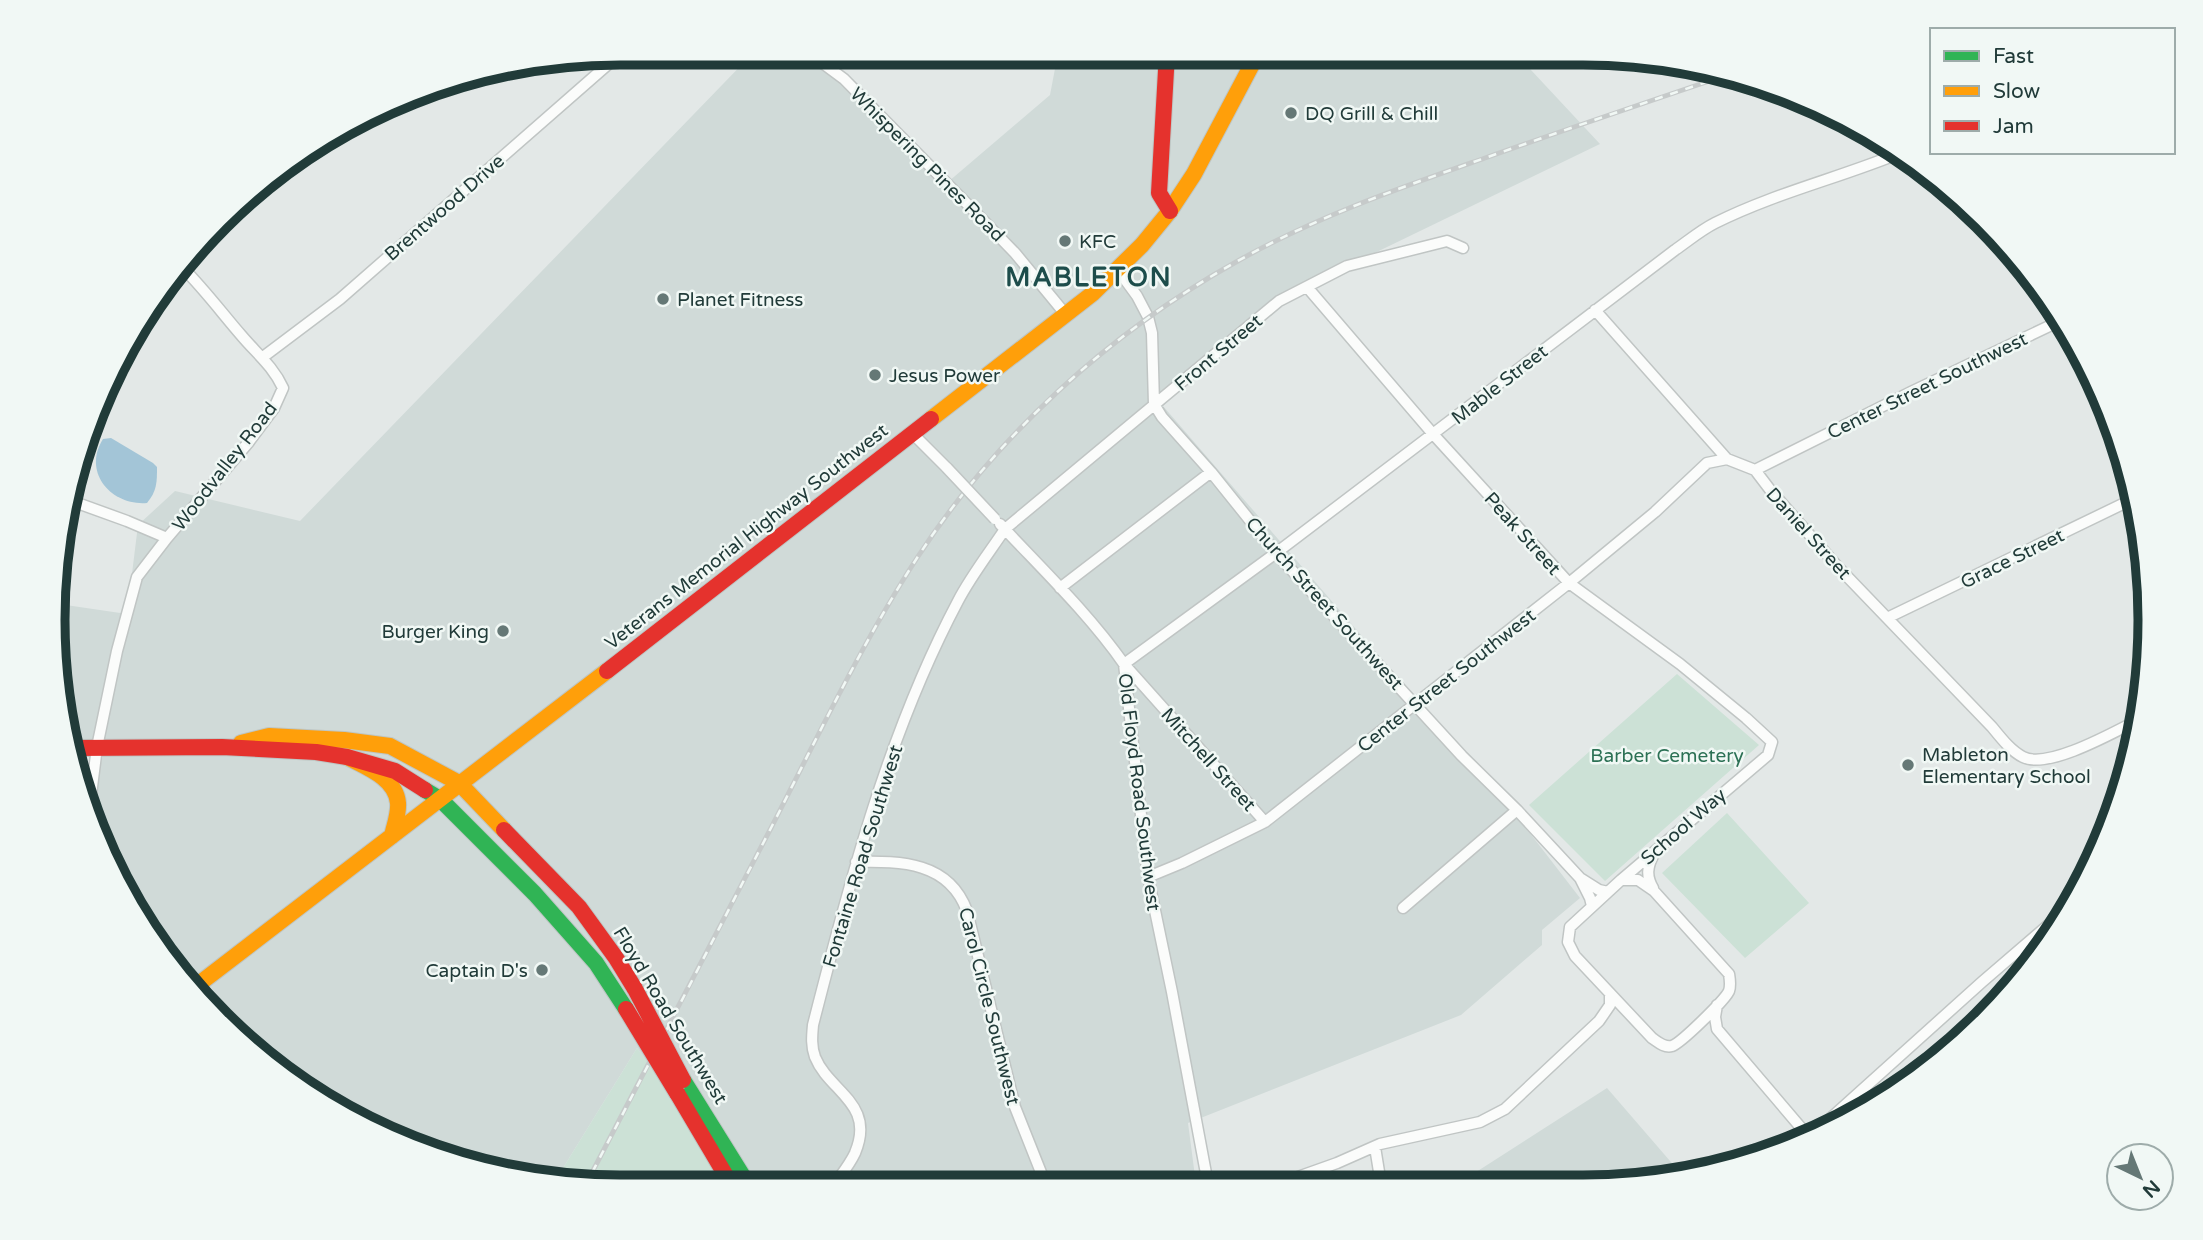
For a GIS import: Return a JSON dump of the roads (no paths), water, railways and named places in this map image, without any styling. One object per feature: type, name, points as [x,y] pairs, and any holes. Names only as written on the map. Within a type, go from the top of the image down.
[{"type":"main road","points":[[1166,65],[1158,193],[1170,211]]},
{"type":"main road","name":"Veterans Memorial Highway Southwest","points":[[200,983],[1067,316],[1118,270],[1170,211],[1216,137],[1252,65]]},
{"type":"main road","name":"Floyd Road Southwest","points":[[222,747],[269,736],[344,740],[390,746],[459,783],[579,907],[616,958],[635,989],[680,1086],[726,1175]]},
{"type":"main road","points":[[80,748],[222,747],[316,752],[347,757],[381,775],[396,793],[397,814],[392,836]]},
{"type":"main road","name":"Floyd Road Southwest","points":[[347,757],[395,771],[440,799],[559,920],[596,963],[741,1175]]},
{"type":"street","name":"Brentwood Drive","points":[[263,358],[340,299],[606,65]]},
{"type":"street","name":"Whispering Pines Road","points":[[825,65],[844,79],[981,218],[1067,316]]},
{"type":"street","name":"Mable Street","points":[[1124,664],[1276,553],[1712,224],[1783,193],[1890,157]]},
{"type":"street","name":"Front Street","points":[[1005,529],[1279,301],[1347,266],[1447,241],[1463,248]]},
{"type":"street","points":[[1118,270],[1149,317],[1154,404]]},
{"type":"street","points":[[187,273],[263,358]]},
{"type":"street","name":"Peak Street","points":[[1307,287],[1433,434],[1569,583],[1680,664],[1772,742]]},
{"type":"street","name":"Daniel Street","points":[[1595,310],[1727,458],[1755,470],[1838,567],[2004,741],[2024,758],[2037,760],[2055,757],[2128,725]]},
{"type":"street","name":"Center Street Southwest","points":[[1755,470],[2053,324]]},
{"type":"street","name":"Woodvalley Road","points":[[167,538],[248,443],[274,408],[283,388],[277,375],[263,358]]},
{"type":"street","name":"Church Street Southwest","points":[[1154,404],[1276,553],[1480,775],[1517,810],[1580,878],[1592,906]]},
{"type":"street","name":"Old Floyd Road Southwest","points":[[914,434],[1060,588],[1110,644],[1124,664],[1148,877],[1206,1175]]},
{"type":"street","name":"Center Street Southwest","points":[[1148,877],[1265,822],[1569,583],[1655,512],[1707,463],[1727,458]]},
{"type":"street","points":[[1060,588],[1211,472]]},
{"type":"street","points":[[77,503],[167,538],[137,577],[96,747],[92,792]]},
{"type":"street","name":"Grace Street","points":[[1887,618],[2126,503]]},
{"type":"street","name":"Fontaine Road Southwest","points":[[841,1175],[855,1153],[859,1121],[850,1101],[816,1060],[811,1038],[813,1024],[856,862],[907,709],[959,599],[1005,529]]},
{"type":"street","name":"Mitchell Street","points":[[1124,664],[1265,822]]},
{"type":"street","name":"School Way","points":[[1621,880],[1768,755],[1772,742]]},
{"type":"street","points":[[1403,908],[1517,810]]},
{"type":"street","points":[[1654,891],[1648,878],[1649,863],[1655,851]]},
{"type":"street","name":"Carol Circle Southwest","points":[[856,862],[893,861],[919,866],[933,872],[958,890],[968,911],[1015,1107],[1042,1175]]},
{"type":"street","points":[[1580,878],[1599,890],[1608,892]]},
{"type":"street","points":[[1621,880],[1638,880],[1654,891],[1729,974],[1730,988],[1717,1005],[1671,1046],[1661,1045],[1651,1038],[1575,957],[1568,942],[1570,927],[1621,880]]},
{"type":"street","points":[[1833,1116],[2045,928]]},
{"type":"street","points":[[1302,1175],[1380,1144],[1480,1122],[1505,1109],[1599,1021],[1610,1005],[1610,994]]},
{"type":"street","points":[[1717,1005],[1717,1029],[1803,1130]]},
{"type":"street","points":[[1599,1021],[1619,1013],[1630,1015]]},
{"type":"street","points":[[1692,1030],[1717,1029]]},
{"type":"street","points":[[1375,1147],[1380,1175]]},
{"type":"water","points":[[111,438],[157,467],[156,486],[147,503],[122,499],[104,485],[98,475],[97,451],[103,439]]},
{"type":"railway","points":[[591,1174],[878,623],[948,513],[1019,429],[1058,391],[1144,321],[1189,290],[1266,246],[1358,204],[1712,80]]},
{"type":"place","name":"DQ Grill & Chill","points":[[1291,113]]},
{"type":"place","name":"KFC","points":[[1065,241]]},
{"type":"place","name":"Planet Fitness","points":[[663,299]]},
{"type":"place","name":"Jesus Power","points":[[875,375]]},
{"type":"place","name":"Burger King","points":[[503,631]]},
{"type":"place","name":"Mableton Elementary School","points":[[1908,765]]},
{"type":"place","name":"Captain D's","points":[[542,970]]},
{"type":"district","name":"MABLETON","points":[[1089,277]]},
{"type":"park label","name":"Barber Cemetery","points":[[1667,755]]}]
